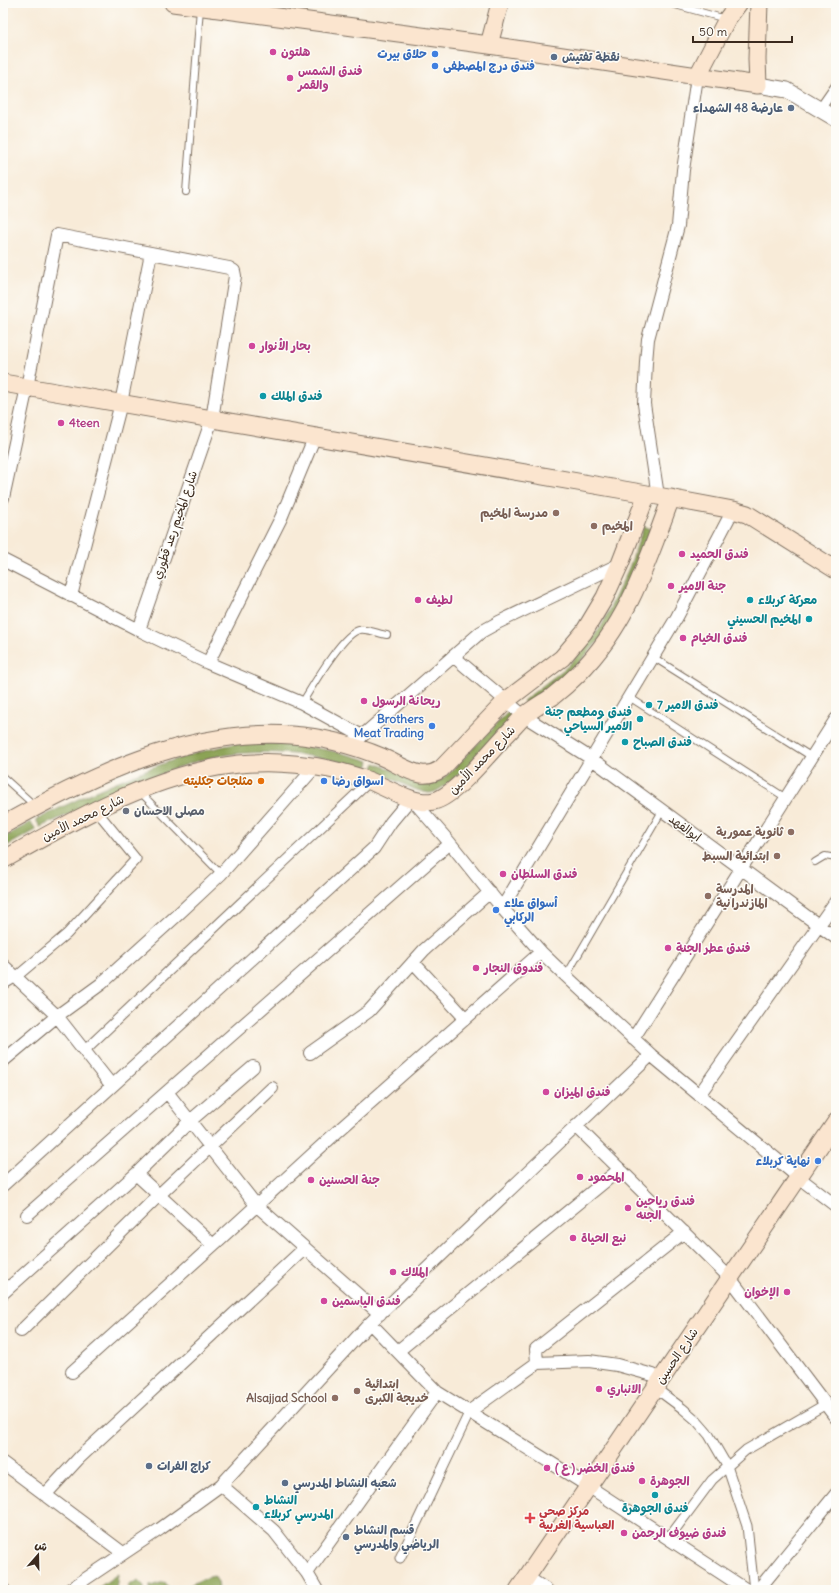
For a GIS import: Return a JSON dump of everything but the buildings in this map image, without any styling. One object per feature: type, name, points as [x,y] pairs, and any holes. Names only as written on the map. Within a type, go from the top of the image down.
[{"type":"main road","points":[[173,3],[489,45],[758,85],[757,59],[759,3]]},
{"type":"main road","points":[[489,45],[500,3]]},
{"type":"main road","points":[[697,77],[727,11],[739,3]]},
{"type":"main road","points":[[3,383],[733,510],[747,514],[836,570]]},
{"type":"main road","name":"شارع محمد الأمين","points":[[3,825],[72,789],[125,766],[159,754],[216,739],[243,735],[292,735],[331,741],[356,741],[417,773],[428,774],[441,769],[507,700],[549,669],[575,644],[593,619],[620,564],[659,496]]},
{"type":"main road","name":"شارع محمد الأمين","points":[[3,860],[96,810],[172,779],[220,766],[269,762],[316,766],[370,781],[422,802],[442,799],[450,793],[524,716],[554,695],[576,676],[612,633],[638,587],[659,496]]},
{"type":"main road","name":"شارع الحسين","points":[[522,1583],[588,1486],[654,1381],[730,1278],[836,1122]]},
{"type":"street","points":[[659,496],[646,417],[644,386],[646,362],[650,332],[678,226],[683,170],[697,77]]},
{"type":"street","points":[[758,85],[786,90],[836,118]]},
{"type":"street","points":[[820,109],[836,86]]},
{"type":"street","points":[[3,498],[57,235],[151,253],[121,403],[71,596]]},
{"type":"street","name":"شارع المخيم رعد قطوري","points":[[138,630],[212,419],[235,276],[234,271],[229,268],[151,253]]},
{"type":"street","points":[[208,663],[281,518],[314,436]]},
{"type":"street","points":[[502,908],[677,617],[733,510]]},
{"type":"street","points":[[3,560],[138,630],[208,663],[302,703],[356,741],[481,632],[620,564]]},
{"type":"street","points":[[453,656],[507,700],[524,716]]},
{"type":"street","name":"ابوالفهد","points":[[524,716],[592,759],[662,812],[836,938]]},
{"type":"street","points":[[634,1039],[836,719]]},
{"type":"street","points":[[3,1061],[57,1016],[101,984],[221,874],[316,766]]},
{"type":"street","points":[[85,1050],[370,781]]},
{"type":"street","points":[[3,1185],[374,848],[391,822],[410,798],[450,843],[502,908],[541,952],[566,976],[651,1055],[798,1177],[836,1206]]},
{"type":"street","points":[[3,985],[16,977],[67,934],[136,859],[96,810]]},
{"type":"street","points":[[27,1215],[450,843]]},
{"type":"street","points":[[310,1053],[369,1011],[424,950],[490,892]]},
{"type":"street","points":[[700,1095],[836,901]]},
{"type":"street","points":[[72,1372],[338,1130],[541,952]]},
{"type":"street","points":[[413,962],[465,1018]]},
{"type":"street","points":[[3,965],[57,1016],[112,1086]]},
{"type":"street","points":[[69,1590],[221,1486],[370,1323],[651,1055]]},
{"type":"street","points":[[3,1293],[136,1174],[190,1121],[253,1067]]},
{"type":"street","points":[[21,1330],[159,1195],[272,1088]]},
{"type":"street","points":[[166,1092],[256,1206],[380,1314]]},
{"type":"street","points":[[576,1126],[730,1278],[832,1410],[746,1450],[712,1480],[668,1538]]},
{"type":"street","points":[[398,1351],[620,1169]]},
{"type":"street","points":[[136,1174],[213,1245]]},
{"type":"street","points":[[538,1363],[536,1349],[684,1232]]},
{"type":"street","points":[[45,1495],[80,1457],[305,1248]]},
{"type":"street","points":[[370,1323],[437,1392],[470,1411],[488,1425],[588,1486],[747,1590]]},
{"type":"street","points":[[400,1558],[470,1411],[538,1363],[589,1360],[616,1365],[654,1381],[696,1420],[709,1435],[727,1466],[747,1526],[754,1590]]},
{"type":"street","points":[[307,1573],[437,1392]]},
{"type":"street","points":[[3,1463],[123,1553]]},
{"type":"street","points":[[221,1486],[274,1531],[307,1573],[317,1590]]},
{"type":"street","points":[[758,1590],[836,1494]]},
{"type":"street","points":[[522,1583],[547,1590]]},
{"type":"lane","points":[[668,3],[727,11]]},
{"type":"lane","points":[[186,192],[200,7]]},
{"type":"lane","points":[[302,703],[341,644],[351,633],[361,630],[387,635]]},
{"type":"lane","points":[[653,658],[812,757]]},
{"type":"lane","points":[[629,697],[786,798]]},
{"type":"lane","points":[[3,776],[36,807]]},
{"type":"lane","points":[[140,791],[221,874]]},
{"type":"lane","points":[[566,976],[662,812]]},
{"type":"lane","points":[[815,862],[825,856],[836,858]]},
{"type":"green space","points":[[644,526],[651,529],[635,570],[608,630],[572,671],[529,706],[523,701],[568,666],[601,627],[629,568]]},
{"type":"green space","points":[[509,711],[515,716],[474,760],[437,791],[429,793],[422,792],[372,770],[375,763],[424,783],[437,782],[448,774]]},
{"type":"green space","points":[[240,743],[272,743],[305,746],[337,752],[369,761],[367,769],[328,759],[287,754],[266,752],[225,755],[205,759],[171,770],[40,827],[36,820],[85,796],[161,764]]},
{"type":"green space","points":[[31,822],[36,830],[3,848],[3,838]]},
{"type":"green space","points":[[118,1574],[116,1590],[95,1590]]},
{"type":"green space","points":[[214,1576],[218,1582],[219,1590],[187,1590],[186,1587],[203,1579]]},
{"type":"green space","points":[[138,1580],[144,1586],[144,1590],[131,1590],[128,1586]]},
{"type":"green space","points":[[165,1582],[170,1590],[149,1590],[150,1586]]},
{"type":"place","name":"هلتون","points":[[273,52]]},
{"type":"place","name":"حلاق بيرت","points":[[435,54]]},
{"type":"place","name":"نقطة تفتيش","points":[[554,57]]},
{"type":"place","name":"فندق درج المصطفى","points":[[435,66]]},
{"type":"place","name":"فندق الشمس والقمر","points":[[290,78]]},
{"type":"place","name":"عارضة 48 الشهداء","points":[[791,108]]},
{"type":"place","name":"بحار الأنوار","points":[[252,346]]},
{"type":"place","name":"فندق الملك","points":[[263,396]]},
{"type":"place","name":"4teen","points":[[61,423]]},
{"type":"place","name":"مدرسة المخيم","points":[[556,513]]},
{"type":"place","name":"المخيم","points":[[594,526]]},
{"type":"place","name":"فندق الحميد","points":[[682,554]]},
{"type":"place","name":"جنة الامير","points":[[671,586]]},
{"type":"place","name":"لطيف","points":[[418,600]]},
{"type":"place","name":"معركة كربلاء","points":[[750,600]]},
{"type":"place","name":"المخيم الحسيني","points":[[809,619]]},
{"type":"place","name":"فندق الخيام","points":[[683,638]]},
{"type":"place","name":"ريحانة الرسول","points":[[364,701]]},
{"type":"place","name":"فندق الامير 7","points":[[649,705]]},
{"type":"place","name":"فندق ومطعم جنة الامير السياحي","points":[[640,719]]},
{"type":"place","name":"Brothers Meat Trading","points":[[432,726]]},
{"type":"place","name":"فندق الصباح","points":[[625,742]]},
{"type":"place","name":"مثلجات جكليته","points":[[261,781]]},
{"type":"place","name":"اسواق رضا","points":[[324,781]]},
{"type":"place","name":"مصلى الاحسان","points":[[126,811]]},
{"type":"place","name":"ثانوية عمورية","points":[[791,832]]},
{"type":"place","name":"ابتدائية السبط","points":[[777,856]]},
{"type":"place","name":"فندق السلطان","points":[[503,874]]},
{"type":"place","name":"المدرسة المازندرانية","points":[[708,896]]},
{"type":"place","name":"أسواق علاء الركابي","points":[[496,910]]},
{"type":"place","name":"فندق عطر الجنة","points":[[668,948]]},
{"type":"place","name":"فندوق النجار","points":[[476,968]]},
{"type":"place","name":"فندق الميزان","points":[[546,1092]]},
{"type":"place","name":"نهاية كربلاء","points":[[818,1161]]},
{"type":"place","name":"المحمود","points":[[580,1177]]},
{"type":"place","name":"جنة الحسنين","points":[[311,1180]]},
{"type":"place","name":"فندق رياحين الجنه","points":[[628,1208]]},
{"type":"place","name":"نبع الحياة","points":[[573,1238]]},
{"type":"place","name":"الملاك","points":[[393,1272]]},
{"type":"place","name":"الإخوان","points":[[787,1292]]},
{"type":"place","name":"فندق الياسمين","points":[[324,1301]]},
{"type":"place","name":"الانباري","points":[[599,1389]]},
{"type":"place","name":"ابتدائية خديجة الكبرى","points":[[357,1391]]},
{"type":"place","name":"Alsajjad School","points":[[335,1398]]},
{"type":"place","name":"كراج الفرات","points":[[149,1466]]},
{"type":"place","name":"فندق الخضر ( ع )","points":[[547,1468]]},
{"type":"place","name":"الجوهرة","points":[[642,1481]]},
{"type":"place","name":"شعبه النشاط المدرسي","points":[[285,1483]]},
{"type":"place","name":"فندق الجوهرة","points":[[655,1495]]},
{"type":"place","name":"النشاط المدرسي كربلاء","points":[[256,1507]]},
{"type":"place","name":"مركز صحي العباسية الغربية","points":[[530,1518]]},
{"type":"place","name":"فندق ضيوف الرحمن","points":[[624,1533]]},
{"type":"place","name":"قسم النشاط الرياضي والمدرسي","points":[[346,1537]]}]
